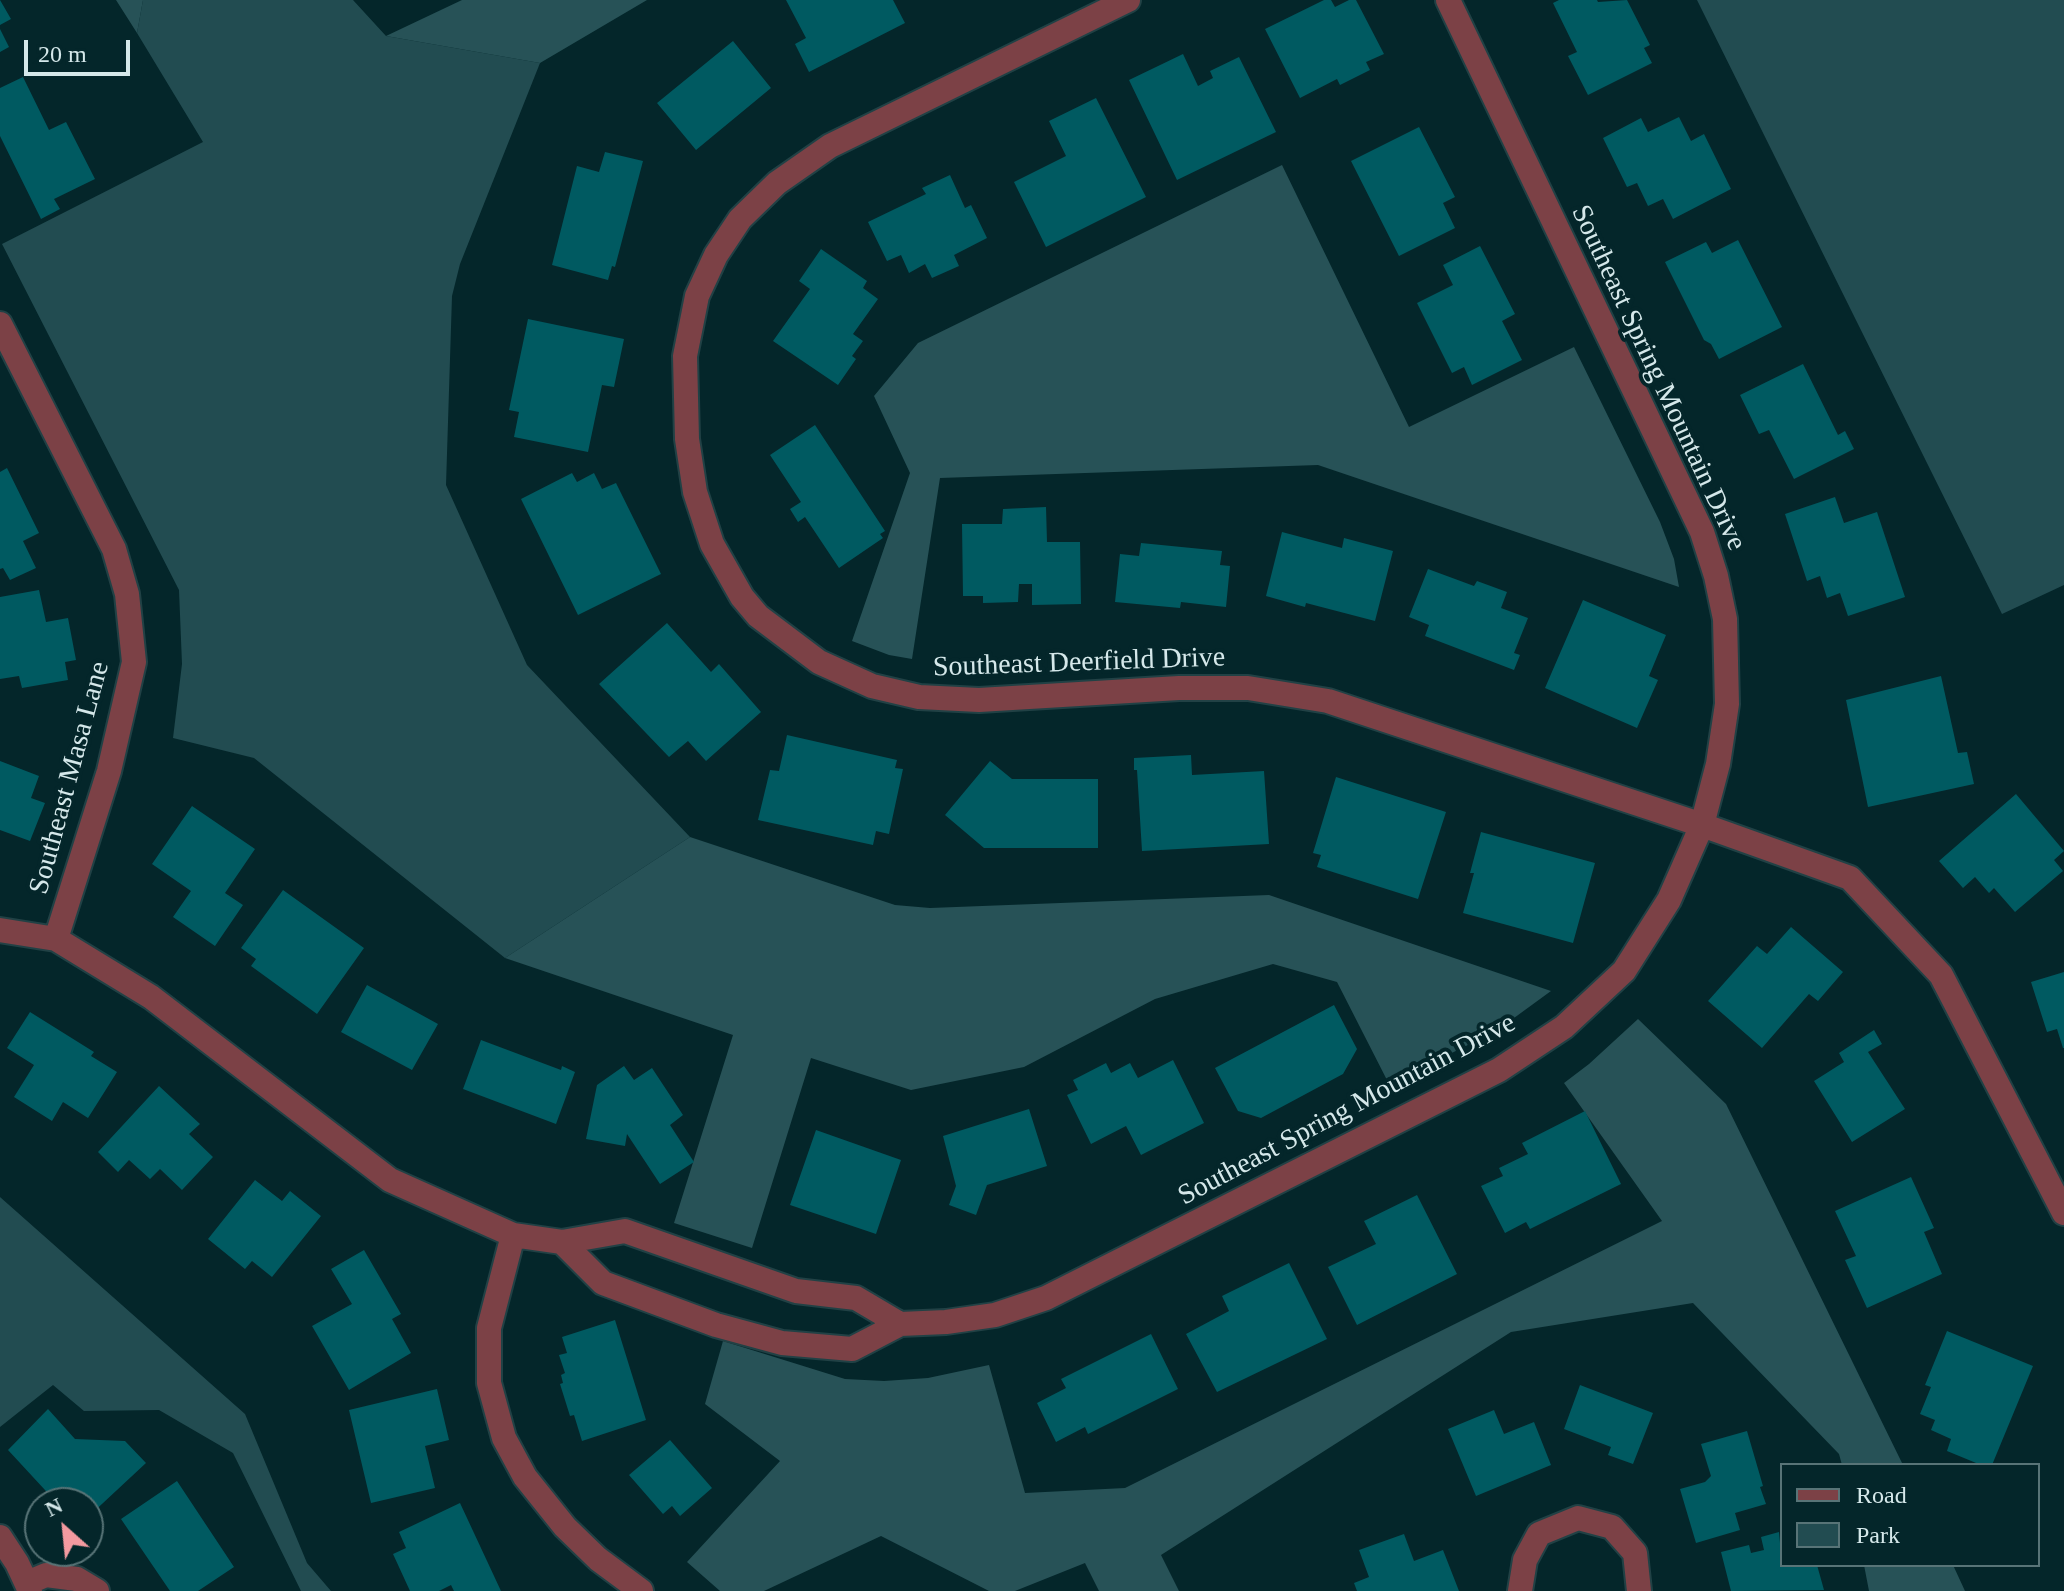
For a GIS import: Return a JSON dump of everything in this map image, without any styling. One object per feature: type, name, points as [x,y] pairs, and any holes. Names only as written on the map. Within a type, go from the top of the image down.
[{"type":"street","name":"Southeast Deerfield Drive","points":[[1128,0],[830,146],[777,183],[740,219],[716,255],[697,296],[685,356],[687,439],[695,492],[712,544],[742,597],[758,616],[819,662],[872,686],[919,697],[979,700],[1179,688],[1248,688],[1328,701],[1702,825],[1850,878],[1941,975],[2064,1213]]},
{"type":"street","name":"Southeast Spring Mountain Drive","points":[[562,1242],[603,1283],[716,1325],[782,1343],[852,1349],[900,1324],[995,1315],[1046,1298],[1499,1070],[1564,1027],[1624,971],[1669,900],[1702,825],[1718,764],[1727,704],[1725,619],[1716,576],[1695,518],[1448,0]]},
{"type":"street","name":"Southeast Masa Lane","points":[[0,324],[114,549],[127,594],[134,662],[109,771],[56,939]]},
{"type":"street","points":[[0,930],[56,939],[151,997],[390,1180],[513,1235],[562,1242],[625,1231],[796,1291],[856,1298],[900,1324]]},
{"type":"street","points":[[513,1235],[489,1328],[489,1383],[504,1438],[525,1477],[565,1527],[598,1559],[641,1591]]},
{"type":"street","points":[[1520,1591],[1525,1560],[1539,1534],[1578,1518],[1612,1527],[1635,1553],[1639,1591]]},
{"type":"street","points":[[0,1537],[28,1587],[46,1575],[77,1579],[97,1591]]},
{"type":"green space","points":[[143,0],[353,0],[386,36],[540,63],[460,264],[452,296],[446,485],[527,665],[690,837],[505,958],[254,758],[173,738],[182,664],[179,590],[2,244],[203,142],[137,33]]},
{"type":"green space","points":[[1697,0],[2064,0],[2064,585],[2002,614]]},
{"type":"green space","points":[[0,1197],[245,1414],[307,1563],[331,1591],[301,1591],[233,1453],[159,1410],[84,1411],[53,1385],[0,1427]]},
{"type":"shaded area","points":[[116,0],[143,0],[137,33]]},
{"type":"shaded area","points":[[462,0],[647,0],[540,63],[386,36]]},
{"type":"shaded area","points":[[1282,165],[1409,427],[1574,347],[1660,522],[1674,559],[1679,587],[1318,465],[940,478],[912,659],[889,655],[852,641],[910,473],[874,396],[918,343]]},
{"type":"shaded area","points":[[690,837],[895,905],[930,908],[1269,895],[1551,991],[1474,1042],[1389,1084],[1337,982],[1273,964],[1155,999],[1024,1067],[911,1090],[811,1058],[752,1248],[674,1223],[733,1035],[505,958]]},
{"type":"shaded area","points":[[1638,1019],[1726,1104],[1902,1463],[1841,1463],[1839,1454],[1693,1303],[1511,1332],[1161,1555],[1179,1591],[1099,1591],[1085,1563],[1015,1591],[989,1591],[881,1536],[764,1591],[720,1591],[687,1562],[780,1461],[705,1404],[723,1341],[845,1379],[884,1381],[928,1378],[989,1365],[1025,1493],[1125,1488],[1662,1221],[1564,1083]]},
{"type":"shaded area","points":[[1864,1567],[1954,1567],[1965,1591],[1869,1591]]},
{"type":"building","points":[[0,0],[11,19],[0,25]]},
{"type":"building","points":[[786,0],[893,0],[905,23],[809,72],[795,44],[806,38]]},
{"type":"building","points":[[1324,0],[1331,0],[1335,7],[1356,0],[1384,54],[1366,62],[1370,70],[1340,85],[1337,79],[1300,98],[1265,29]]},
{"type":"building","points":[[1559,0],[1627,0],[1650,45],[1644,48],[1652,63],[1588,95],[1568,56],[1577,52],[1553,3]]},
{"type":"building","points":[[0,29],[9,47],[0,52]]},
{"type":"building","points":[[733,41],[771,88],[696,150],[657,103]]},
{"type":"building","points":[[1183,54],[1198,86],[1213,78],[1210,71],[1239,57],[1276,132],[1177,180],[1129,80]]},
{"type":"building","points":[[23,77],[49,130],[66,122],[95,179],[54,199],[60,209],[41,219],[0,136],[0,88]]},
{"type":"building","points":[[1096,98],[1146,197],[1046,247],[1014,182],[1066,156],[1049,121]]},
{"type":"building","points":[[1679,117],[1691,141],[1704,134],[1731,189],[1673,219],[1663,199],[1648,206],[1637,183],[1627,187],[1603,138],[1641,118],[1648,132]]},
{"type":"building","points":[[1419,127],[1455,197],[1443,203],[1455,228],[1399,256],[1351,161]]},
{"type":"building","points":[[605,152],[643,161],[615,267],[612,266],[608,280],[552,265],[577,166],[599,172]]},
{"type":"building","points":[[950,175],[965,208],[971,205],[987,238],[954,255],[959,266],[932,278],[925,264],[909,273],[901,255],[887,261],[868,222],[926,194],[922,188]]},
{"type":"building","points":[[1738,240],[1782,327],[1719,359],[1711,344],[1704,340],[1665,262],[1706,242],[1712,253]]},
{"type":"building","points":[[1480,246],[1515,314],[1502,321],[1522,360],[1472,385],[1464,367],[1452,373],[1417,303],[1453,285],[1443,265]]},
{"type":"building","points":[[821,249],[867,281],[863,288],[878,299],[853,334],[863,341],[852,356],[856,359],[838,385],[773,341],[810,289],[799,281]]},
{"type":"building","points":[[528,319],[624,339],[614,387],[602,385],[588,452],[514,437],[519,412],[509,410]]},
{"type":"building","points":[[1803,364],[1838,435],[1845,431],[1854,449],[1794,479],[1769,430],[1759,434],[1740,395]]},
{"type":"building","points":[[815,425],[885,531],[880,534],[883,538],[839,568],[805,517],[798,522],[790,509],[801,502],[770,455]]},
{"type":"building","points":[[7,468],[39,533],[23,541],[36,568],[10,580],[3,568],[0,569],[0,472]]},
{"type":"building","points":[[572,473],[577,482],[594,473],[602,489],[616,483],[661,574],[578,615],[521,499]]},
{"type":"building","points":[[1835,497],[1844,523],[1877,512],[1905,597],[1848,616],[1840,593],[1827,598],[1820,576],[1807,581],[1785,514]]},
{"type":"building","points":[[1046,507],[1047,542],[1080,542],[1081,604],[1032,605],[1032,584],[1019,584],[1018,602],[983,603],[983,596],[963,596],[962,524],[1002,524],[1003,509]]},
{"type":"building","points":[[1282,532],[1342,548],[1344,538],[1393,551],[1375,621],[1266,596]]},
{"type":"building","points":[[1141,543],[1222,551],[1220,565],[1230,566],[1226,607],[1181,602],[1180,608],[1115,602],[1120,554],[1139,556]]},
{"type":"building","points":[[1428,569],[1474,586],[1477,581],[1507,592],[1501,608],[1528,618],[1514,653],[1520,655],[1514,670],[1425,636],[1429,625],[1409,617]]},
{"type":"building","points":[[39,590],[46,622],[68,618],[76,660],[65,662],[68,680],[22,688],[19,676],[0,679],[0,597]]},
{"type":"building","points":[[1583,600],[1666,635],[1649,676],[1658,680],[1637,728],[1545,688]]},
{"type":"building","points":[[667,623],[711,672],[719,664],[761,712],[706,761],[688,741],[669,757],[599,684]]},
{"type":"building","points":[[1941,676],[1958,753],[1967,752],[1974,784],[1868,807],[1846,700]]},
{"type":"building","points":[[787,735],[897,760],[895,768],[903,769],[889,834],[876,831],[873,845],[758,820],[770,770],[779,771]]},
{"type":"building","points":[[1191,755],[1192,775],[1264,771],[1269,844],[1142,851],[1134,758]]},
{"type":"building","points":[[0,761],[39,776],[31,798],[45,803],[30,841],[0,830]]},
{"type":"building","points":[[990,761],[1012,779],[1098,779],[1098,848],[984,848],[945,815]]},
{"type":"building","points":[[1336,777],[1446,812],[1418,899],[1317,867],[1321,855],[1313,853]]},
{"type":"building","points":[[2016,794],[2064,851],[2054,860],[2063,871],[2015,912],[1994,888],[1989,893],[1975,877],[1963,888],[1939,861]]},
{"type":"building","points":[[192,806],[255,849],[225,893],[243,905],[215,946],[173,917],[191,891],[152,864]]},
{"type":"building","points":[[1481,832],[1595,863],[1573,943],[1463,913]]},
{"type":"building","points":[[283,890],[364,948],[317,1014],[251,966],[256,959],[241,948]]},
{"type":"building","points":[[1791,927],[1843,972],[1818,1001],[1809,994],[1762,1048],[1708,1001],[1757,946],[1767,954]]},
{"type":"building","points":[[2064,972],[2063,1048],[2057,1029],[2047,1032],[2031,982]]},
{"type":"building","points":[[367,985],[438,1024],[412,1070],[341,1032]]},
{"type":"building","points":[[1334,1005],[1357,1049],[1343,1074],[1261,1118],[1238,1111],[1215,1068]]},
{"type":"building","points":[[30,1012],[94,1052],[91,1056],[117,1072],[88,1118],[63,1102],[52,1121],[14,1097],[34,1065],[7,1048]]},
{"type":"building","points":[[1874,1030],[1882,1044],[1868,1052],[1905,1109],[1852,1142],[1814,1081],[1844,1062],[1839,1053]]},
{"type":"building","points":[[481,1040],[561,1070],[562,1066],[575,1072],[556,1124],[463,1089]]},
{"type":"building","points":[[1173,1060],[1204,1123],[1141,1155],[1126,1126],[1091,1144],[1067,1095],[1078,1090],[1073,1080],[1106,1063],[1111,1073],[1130,1063],[1138,1078]]},
{"type":"building","points":[[624,1066],[634,1080],[652,1068],[683,1115],[670,1125],[694,1162],[660,1184],[627,1134],[625,1146],[586,1139],[597,1085]]},
{"type":"building","points":[[159,1086],[200,1124],[189,1134],[213,1157],[182,1190],[160,1169],[150,1179],[129,1160],[118,1172],[98,1152]]},
{"type":"building","points":[[1029,1109],[1047,1166],[987,1185],[976,1215],[949,1205],[956,1186],[943,1136]]},
{"type":"building","points":[[1585,1111],[1621,1184],[1530,1229],[1526,1222],[1505,1233],[1481,1186],[1503,1176],[1499,1168],[1528,1154],[1522,1143]]},
{"type":"building","points":[[816,1130],[901,1160],[876,1234],[790,1205]]},
{"type":"building","points":[[1911,1177],[1934,1228],[1924,1232],[1942,1274],[1867,1308],[1845,1260],[1856,1256],[1835,1211]]},
{"type":"building","points":[[255,1180],[282,1201],[290,1191],[321,1216],[272,1277],[252,1261],[245,1269],[208,1239]]},
{"type":"building","points":[[1417,1195],[1457,1274],[1357,1325],[1328,1267],[1376,1244],[1364,1221]]},
{"type":"building","points":[[364,1250],[401,1314],[392,1319],[411,1353],[349,1390],[312,1326],[352,1304],[331,1269]]},
{"type":"building","points":[[1289,1263],[1327,1339],[1217,1392],[1186,1334],[1229,1311],[1222,1296]]},
{"type":"building","points":[[615,1320],[646,1420],[582,1441],[560,1384],[563,1383],[561,1375],[565,1373],[559,1355],[567,1353],[562,1337]]},
{"type":"building","points":[[1947,1331],[2033,1366],[1993,1463],[1976,1463],[1947,1451],[1951,1439],[1931,1430],[1935,1420],[1920,1414],[1931,1387],[1925,1385]]},
{"type":"building","points":[[1151,1334],[1178,1389],[1088,1434],[1085,1427],[1056,1442],[1037,1403],[1066,1388],[1061,1379]]},
{"type":"building","points":[[1580,1385],[1653,1413],[1633,1464],[1608,1455],[1611,1447],[1564,1429]]},
{"type":"building","points":[[437,1389],[449,1440],[425,1446],[435,1488],[371,1503],[349,1410]]},
{"type":"building","points":[[48,1409],[75,1439],[125,1441],[146,1463],[104,1502],[104,1487],[42,1487],[8,1450]]},
{"type":"building","points":[[1494,1410],[1504,1434],[1534,1422],[1551,1465],[1476,1496],[1448,1429]]},
{"type":"building","points":[[1747,1431],[1766,1504],[1735,1513],[1740,1530],[1696,1543],[1680,1489],[1705,1482],[1711,1476],[1701,1444]]},
{"type":"building","points":[[670,1440],[712,1488],[680,1516],[672,1506],[663,1514],[629,1475]]},
{"type":"building","points":[[177,1481],[234,1567],[198,1591],[170,1591],[121,1519]]},
{"type":"building","points":[[460,1503],[501,1591],[454,1591],[451,1585],[439,1591],[410,1591],[393,1554],[406,1548],[399,1532]]},
{"type":"building","points":[[1779,1532],[1780,1567],[1818,1567],[1824,1590],[1731,1591],[1721,1552],[1749,1545],[1751,1553],[1764,1550],[1761,1537]]},
{"type":"building","points":[[1404,1534],[1414,1561],[1443,1550],[1459,1591],[1357,1591],[1354,1583],[1369,1577],[1359,1550]]}]
